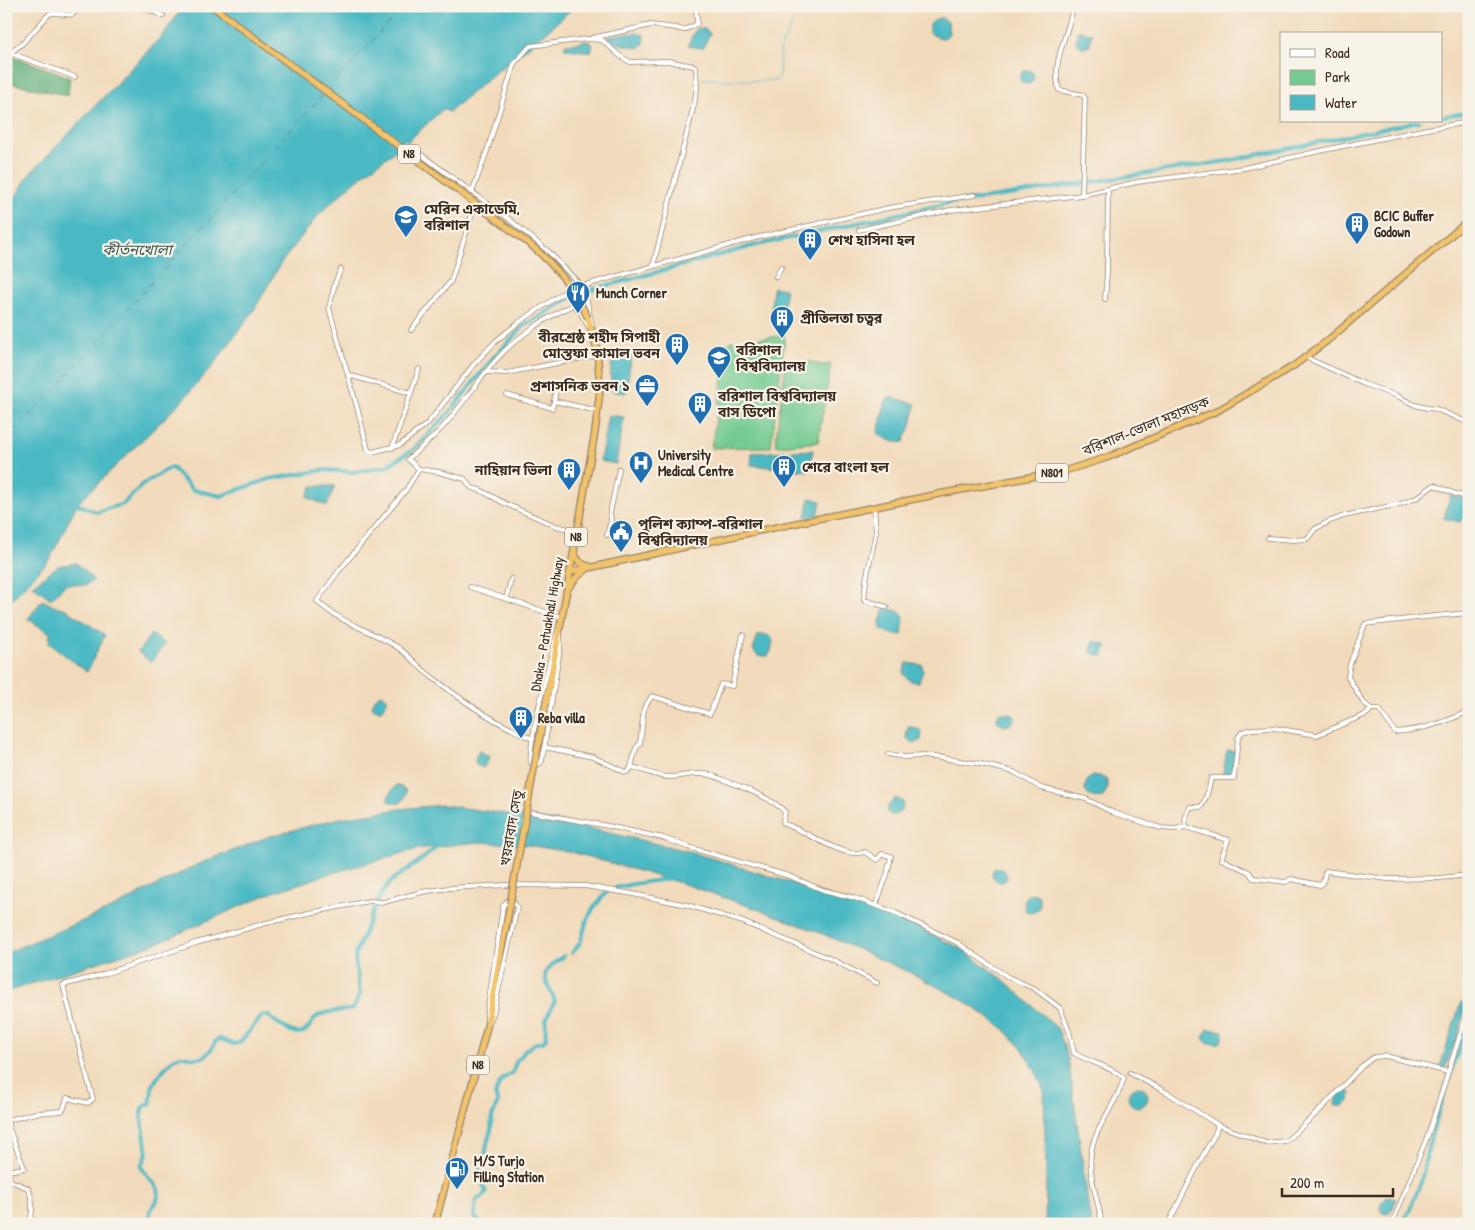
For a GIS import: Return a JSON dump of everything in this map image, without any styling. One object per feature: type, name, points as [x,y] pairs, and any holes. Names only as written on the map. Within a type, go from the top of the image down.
[{"type":"highway","name":"Dhaka - Patuakhali Highway","points":[[212,6],[532,246],[547,259],[566,281],[588,318],[598,355],[600,386],[598,411],[536,757]]},
{"type":"highway","name":"বরিশাল-ভোলা মহাসড়ক","points":[[570,572],[874,507],[1064,471],[1106,458],[1217,411],[1305,358],[1469,220]]},
{"type":"highway","points":[[574,550],[575,556],[582,564],[591,567]]},
{"type":"highway","points":[[567,589],[576,578],[591,567]]},
{"type":"highway","name":"খয়রাবাদ সেতু","points":[[487,1027],[536,757]]},
{"type":"highway","name":"N8","points":[[435,1224],[487,1027]]},
{"type":"street","points":[[6,56],[23,43],[50,14],[54,12],[70,15],[76,12],[80,6]]},
{"type":"street","points":[[139,6],[163,16]]},
{"type":"street","points":[[472,192],[490,142],[514,64],[530,46],[587,39],[651,25],[684,30],[698,24],[696,6]]},
{"type":"street","points":[[1073,6],[1071,20],[1061,49],[1057,80],[1058,89],[1083,95],[1085,98],[1082,192]]},
{"type":"street","points":[[587,39],[602,40],[630,62],[668,61],[696,68],[697,88],[694,105],[653,266]]},
{"type":"street","points":[[10,53],[75,77]]},
{"type":"street","points":[[859,230],[951,210],[1244,168],[1329,148],[1427,128],[1469,122]]},
{"type":"street","points":[[408,146],[481,198],[549,252],[581,286],[586,294],[592,318],[593,334]]},
{"type":"street","points":[[1105,300],[1108,189]]},
{"type":"street","points":[[341,269],[335,282],[329,308],[368,450],[372,452],[400,445],[428,423],[475,363],[496,341],[518,322],[581,286],[755,238],[888,208],[975,196]]},
{"type":"street","points":[[412,330],[451,281],[472,214],[481,198]]},
{"type":"street","points":[[776,278],[781,267]]},
{"type":"street","points":[[577,530],[556,526],[472,488],[465,479],[419,468],[408,460],[441,428],[495,361],[543,320],[557,315],[572,305],[577,306],[593,334]]},
{"type":"street","points":[[487,372],[507,373],[598,355]]},
{"type":"street","points":[[1305,358],[1415,405],[1436,409],[1469,422]]},
{"type":"street","points":[[392,448],[419,369]]},
{"type":"street","points":[[348,375],[411,393]]},
{"type":"street","points":[[506,395],[552,408],[557,384]]},
{"type":"street","points":[[554,401],[598,411]]},
{"type":"street","points":[[419,468],[406,490],[382,517],[317,601],[338,615],[400,649],[431,676],[462,699],[516,732],[533,739]]},
{"type":"street","points":[[608,535],[611,520],[610,513],[619,469]]},
{"type":"street","points":[[1268,538],[1307,539],[1315,529],[1328,522],[1344,516],[1404,504],[1418,497],[1434,485],[1458,495],[1469,497]]},
{"type":"street","points":[[874,507],[876,532],[864,600],[886,607]]},
{"type":"street","points":[[506,599],[512,579]]},
{"type":"street","points":[[470,588],[562,617]]},
{"type":"street","points":[[1469,613],[1365,624],[1350,664],[1348,678],[1364,702],[1371,709],[1379,709],[1395,732],[1426,727],[1451,720],[1469,711]]},
{"type":"street","points":[[560,624],[560,649],[542,761],[539,764],[531,763],[530,755],[533,739],[560,624]]},
{"type":"street","points":[[544,747],[593,757],[627,772],[631,768],[636,748],[640,744],[644,708],[652,696],[710,714],[720,684],[732,686],[743,635]]},
{"type":"street","points":[[1186,827],[1185,819],[1190,807],[1201,807],[1209,790],[1211,778],[1234,778],[1238,738],[1242,732],[1252,729],[1274,728],[1317,735],[1366,714],[1371,709]]},
{"type":"street","points":[[888,754],[905,757],[942,758],[981,764],[1014,772],[1041,788],[1086,798],[1114,813],[1132,819],[1161,828],[1174,829],[1186,827],[1228,840],[1221,859],[1250,872],[1253,878],[1286,882],[1291,879],[1320,885],[1323,883],[1326,872],[1388,879],[1440,878],[1469,875]]},
{"type":"street","points":[[631,768],[634,767],[656,775],[670,777],[703,773],[711,774],[760,795],[782,808],[785,812],[784,824],[795,826],[825,843],[857,855],[865,852],[877,860],[882,854],[891,856],[887,875],[876,905]]},
{"type":"street","points":[[530,812],[663,838],[782,874],[823,890],[876,905],[958,943],[1008,976],[1035,989],[1060,1008],[1070,1031],[1074,1053],[1106,1066],[1124,1078],[1120,1090],[1098,1132],[1090,1162],[1101,1218],[1100,1224]]},
{"type":"street","points":[[28,1224],[32,1218],[32,1198],[28,1188],[8,1180],[8,1171],[24,1168],[8,1126],[8,1120],[36,1113],[62,1111],[67,1098],[88,1103],[93,1099],[64,985],[266,923],[369,901],[384,902],[422,892],[449,888],[508,885],[585,886],[687,905],[743,922],[833,960],[877,983]]},
{"type":"street","points":[[508,900],[514,902],[517,908],[492,1014],[487,1027],[487,1013],[503,906],[508,900]]},
{"type":"street","points":[[1392,1224],[1428,1135],[1469,1008]]},
{"type":"street","points":[[1130,1073],[1168,1093],[1218,1125],[1266,1143],[1286,1141],[1323,1107],[1362,1066],[1374,1057],[1386,1056],[1448,1072]]},
{"type":"street","points":[[1168,1224],[1218,1125]]},
{"type":"green space","points":[[12,56],[70,77],[68,96],[6,82],[6,59]]},
{"type":"green space","points":[[785,337],[771,447],[711,448],[729,343],[731,341]]},
{"type":"green space","points":[[786,362],[831,364],[818,442],[775,445]]},
{"type":"water","name":"কীর্তনখোলা","points":[[184,6],[575,6],[541,37],[449,112],[443,109],[407,142],[364,174],[317,217],[281,263],[254,310],[212,367],[180,403],[77,504],[50,559],[6,606],[6,212],[29,175],[161,37]]},
{"type":"water","points":[[938,18],[948,22],[949,34],[945,38],[935,36],[929,31],[930,24]]},
{"type":"water","points":[[698,28],[705,29],[710,33],[703,48],[688,45]]},
{"type":"water","points":[[1078,31],[1092,33],[1089,47],[1082,47],[1076,43]]},
{"type":"water","points":[[636,33],[644,35],[644,43],[639,48],[608,39],[608,37],[620,34]]},
{"type":"water","points":[[583,41],[590,42],[593,45],[591,52],[564,47],[566,44]]},
{"type":"water","points":[[1024,70],[1030,70],[1034,77],[1030,84],[1024,84],[1020,80],[1020,74]]},
{"type":"water","points":[[773,287],[786,289],[782,313],[771,311]]},
{"type":"water","points":[[632,352],[626,393],[615,392],[610,389],[612,353]]},
{"type":"water","points":[[893,398],[916,404],[910,429],[904,442],[890,440],[878,433],[885,403],[887,399]]},
{"type":"water","points":[[608,415],[624,417],[616,464],[600,461]]},
{"type":"water","points":[[813,450],[809,471],[751,465],[752,453]]},
{"type":"water","points":[[312,486],[335,486],[327,506],[307,497]]},
{"type":"water","points":[[1450,496],[1466,499],[1466,512],[1460,522],[1444,518]]},
{"type":"water","points":[[810,498],[821,501],[818,515],[806,517]]},
{"type":"water","points":[[76,563],[94,580],[86,585],[66,584],[51,599],[32,585],[58,566]]},
{"type":"water","points":[[42,600],[56,607],[64,608],[105,635],[87,672],[49,643],[50,633],[28,619]]},
{"type":"water","points":[[885,608],[898,611],[904,616],[902,635],[891,634],[881,629],[880,621]]},
{"type":"water","points":[[151,634],[165,644],[151,662],[138,652]]},
{"type":"water","points":[[758,635],[768,635],[773,640],[768,656],[758,656],[753,650]]},
{"type":"water","points":[[1094,641],[1107,645],[1103,656],[1090,651]]},
{"type":"water","points":[[907,663],[922,665],[923,671],[919,682],[909,680],[903,673]]},
{"type":"water","points":[[380,694],[387,699],[381,710],[374,709],[372,706],[374,699]]},
{"type":"water","points":[[1000,712],[1012,714],[1015,717],[1014,721],[1010,725],[1004,726],[998,722],[997,716]]},
{"type":"water","points":[[908,727],[921,731],[921,740],[917,742],[909,741],[906,737]]},
{"type":"water","points":[[1227,750],[1235,751],[1232,774],[1223,774]]},
{"type":"water","points":[[479,751],[489,756],[483,768],[475,763]]},
{"type":"water","points":[[1100,776],[1107,780],[1107,789],[1103,797],[1097,798],[1086,793],[1085,786],[1090,777]]},
{"type":"water","points":[[397,785],[406,790],[406,795],[401,803],[388,801],[389,796]]},
{"type":"water","points":[[894,799],[903,802],[903,807],[899,813],[891,815],[887,812]]},
{"type":"water","points":[[443,805],[562,822],[688,851],[792,883],[906,922],[962,949],[1004,980],[1058,1029],[1068,1058],[1091,1224],[1045,1224],[1044,1091],[1035,1070],[1021,1047],[1003,1028],[966,1002],[915,975],[818,932],[684,884],[575,853],[527,845],[478,842],[418,849],[326,875],[268,894],[155,944],[6,992],[6,953],[113,908],[196,865],[270,836],[336,819],[398,809]]},
{"type":"water","points":[[995,868],[1004,870],[1007,879],[1003,882],[996,880],[992,873]]},
{"type":"water","points":[[1032,893],[1038,895],[1040,904],[1036,911],[1030,913],[1025,910],[1024,902]]},
{"type":"water","points":[[1461,1002],[1467,1003],[1459,1032],[1445,1068],[1440,1067]]},
{"type":"water","points":[[1208,1029],[1224,1031],[1220,1043],[1210,1043],[1204,1039],[1203,1037]]},
{"type":"water","points":[[1138,1087],[1145,1090],[1148,1097],[1145,1104],[1138,1107],[1131,1104],[1128,1097],[1131,1090]]},
{"type":"water","points":[[1343,1090],[1348,1090],[1351,1093],[1349,1101],[1344,1106],[1336,1106],[1337,1097]]},
{"type":"water","points":[[1387,1197],[1396,1199],[1393,1208],[1388,1214],[1383,1213],[1381,1209],[1382,1202]]},
{"type":"waterway","points":[[702,79],[777,80],[779,76],[780,49],[793,22]]},
{"type":"waterway","points":[[1442,117],[1469,112]]},
{"type":"waterway","points":[[74,501],[97,512],[123,504],[142,485],[171,467],[193,490],[221,496],[269,479],[324,470],[353,472],[385,467],[414,449],[449,413],[492,359],[524,326],[572,297],[587,291],[753,246],[949,203],[1227,161],[1414,122]]},
{"type":"waterway","points":[[150,1224],[150,1211],[157,1201],[159,1190],[141,1166],[147,1153],[141,1112],[143,1107],[150,1104],[153,1084],[168,1064],[180,1056],[200,1058],[210,1051],[218,1039],[235,1044],[238,1043],[262,1016],[267,1015],[285,1028],[301,1033],[307,1029],[316,1017],[322,1014],[353,1009],[360,994],[355,955],[382,893],[390,882],[425,857],[439,844]]},
{"type":"waterway","points":[[615,888],[670,878]]},
{"type":"waterway","points":[[572,953],[583,936],[590,914],[607,892]]},
{"type":"waterway","points":[[482,1224],[474,1217],[476,1199],[481,1198],[486,1192],[478,1174],[486,1151],[492,1117],[498,1102],[495,1095],[499,1084],[513,1072],[516,1061],[525,1050],[536,1043],[543,1042],[546,1038],[545,1026],[555,1001],[546,980],[546,971],[564,956]]},
{"type":"waterway","points":[[1402,1224],[1421,1182],[1429,1144],[1447,1083],[1469,1020]]},
{"type":"ferry route","points":[[327,91],[404,6]]},
{"type":"ferry route","points":[[6,439],[45,400],[324,94]]},
{"type":"place","name":"মেরিন একাডেমি, বরিশাল","points":[[406,238]]},
{"type":"place","name":"BCIC Buffer Godown","points":[[1357,245]]},
{"type":"place","name":"শেখ হাসিনা হল","points":[[810,261]]},
{"type":"place","name":"Munch Corner","points":[[578,314]]},
{"type":"place","name":"প্রীতিলতা চত্বর","points":[[782,339]]},
{"type":"place","name":"বীরশ্রেষ্ঠ শহীদ সিপাহী মোস্তফা কামাল ভবন","points":[[677,366]]},
{"type":"place","name":"বরিশাল বিশ্ববিদ্যালয়","points":[[719,379]]},
{"type":"place","name":"প্রশাসনিক ভবন ১","points":[[647,407]]},
{"type":"place","name":"বরিশাল বিশ্ববিদ্যালয় বাস ডিপো","points":[[700,425]]},
{"type":"place","name":"University Medical Centre","points":[[641,484]]},
{"type":"place","name":"শেরে বাংলা হল","points":[[784,488]]},
{"type":"place","name":"নাহিয়ান ভিলা","points":[[569,491]]},
{"type":"place","name":"পুলিশ ক্যাম্প-বরিশাল বিশ্ববিদ্যালয়","points":[[621,553]]},
{"type":"place","name":"Reba villa","points":[[521,739]]},
{"type":"place","name":"M/S Turjo Filling Station","points":[[457,1190]]}]
